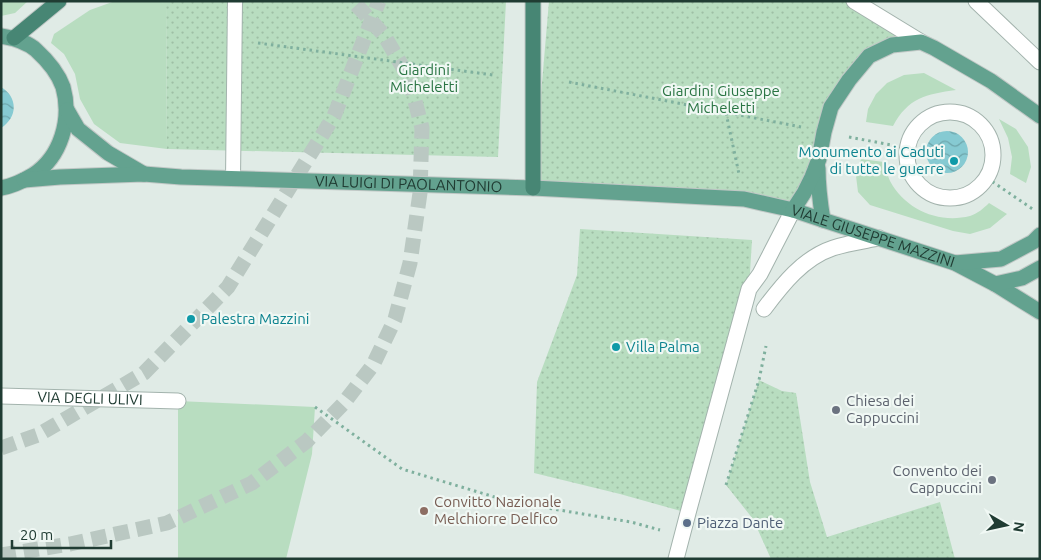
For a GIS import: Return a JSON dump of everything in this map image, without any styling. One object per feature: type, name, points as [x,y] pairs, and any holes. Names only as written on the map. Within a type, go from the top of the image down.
[{"type":"highway","points":[[8,37],[59,1]]},
{"type":"highway","points":[[533,1],[533,188]]},
{"type":"main road","points":[[1,188],[24,180],[39,171],[51,158],[60,143],[65,126],[66,110],[62,86],[51,66],[35,49],[8,37]]},
{"type":"main road","points":[[921,42],[991,81],[1040,116]]},
{"type":"main road","name":"VIALE GIUSEPPE MAZZINI","points":[[921,42],[892,45],[869,56],[849,80],[831,108],[812,177],[793,210],[955,263],[1040,312]]},
{"type":"main road","points":[[66,110],[78,129],[108,154],[144,174]]},
{"type":"main road","points":[[818,159],[818,184],[823,220]]},
{"type":"main road","name":"VIA LUIGI DI PAOLANTONIO","points":[[24,180],[144,174],[233,179],[533,188],[744,199],[793,210]]},
{"type":"main road","points":[[955,263],[1001,259],[1034,242],[1040,235]]},
{"type":"main road","points":[[994,284],[1022,278],[1040,268]]},
{"type":"street","points":[[854,1],[921,42]]},
{"type":"street","points":[[976,1],[1040,62]]},
{"type":"street","points":[[944,112],[958,112],[972,117],[983,126],[992,144],[992,165],[987,178],[977,189],[964,196],[949,198],[934,196],[922,188],[912,177],[907,163],[907,148],[911,135],[920,124],[931,116],[944,112]]},
{"type":"street","points":[[676,559],[750,289],[760,274],[793,210]]},
{"type":"street","points":[[764,309],[784,282],[810,259],[832,248],[879,238]]},
{"type":"street","name":"VIA DEGLI ULIVI","points":[[1,396],[178,401]]},
{"type":"lane","points":[[233,179],[236,1]]},
{"type":"path","points":[[235,40],[493,75]]},
{"type":"path","points":[[569,82],[824,132]]},
{"type":"path","points":[[726,112],[744,199]]},
{"type":"path","points":[[848,136],[907,148]]},
{"type":"path","points":[[987,178],[1034,210]]},
{"type":"path","points":[[726,485],[759,380],[766,346]]},
{"type":"path","points":[[315,407],[402,469],[510,502],[631,522],[682,536]]},
{"type":"green space","points":[[1,1],[28,1],[15,13],[1,16]]},
{"type":"green space","points":[[115,1],[166,1],[167,149],[120,143],[94,124],[80,99],[75,74],[64,54],[51,43],[54,34],[90,10]]},
{"type":"green space","name":"Giardini Micheletti","points":[[166,1],[506,1],[498,157],[167,149]]},
{"type":"green space","name":"Giardini Giuseppe Micheletti","points":[[549,1],[854,1],[921,42],[892,45],[849,80],[793,210],[533,188]]},
{"type":"green space","points":[[924,73],[956,90],[936,93],[912,103],[905,109],[893,126],[866,122],[868,109],[876,94],[887,83],[904,75]]},
{"type":"green space","points":[[999,119],[1016,129],[1028,147],[1031,167],[1026,183],[1010,174],[1012,157],[1008,138]]},
{"type":"green space","points":[[861,159],[884,162],[889,179],[896,191],[913,206],[924,212],[946,218],[958,218],[975,214],[989,203],[1007,214],[990,228],[970,234],[953,231],[870,205],[858,192],[856,176]]},
{"type":"green space","points":[[580,229],[752,240],[749,289],[688,513],[534,473],[537,382],[577,275]]},
{"type":"green space","points":[[759,380],[782,391],[796,393],[810,482],[827,537],[940,502],[955,559],[771,559],[753,519],[726,485]]},
{"type":"green space","points":[[178,401],[315,407],[312,454],[286,559],[178,559]]},
{"type":"water","points":[[1,87],[11,96],[14,107],[11,118],[1,128]]},
{"type":"water","points":[[951,131],[959,134],[965,140],[968,152],[965,164],[959,170],[943,173],[935,170],[929,164],[926,148],[929,140],[935,134]]},
{"type":"tunnel","points":[[1,555],[70,544],[167,523],[252,483],[307,441],[343,404],[373,365],[395,319],[410,263],[420,193],[422,128],[409,78],[384,35],[353,1]]},
{"type":"tunnel","points":[[1,448],[38,435],[144,373],[228,287],[334,116],[379,1]]},
{"type":"place","name":"Monumento ai Caduti di tutte le guerre","points":[[954,161]]},
{"type":"place","name":"Palestra Mazzini","points":[[191,319]]},
{"type":"place","name":"Villa Palma","points":[[616,347]]},
{"type":"place","name":"Chiesa dei Cappuccini","points":[[836,410]]},
{"type":"place","name":"Convento dei Cappuccini","points":[[992,480]]},
{"type":"place","name":"Convitto Nazionale Melchiorre Delfico","points":[[424,511]]},
{"type":"place","name":"Piazza Dante","points":[[687,523]]}]
